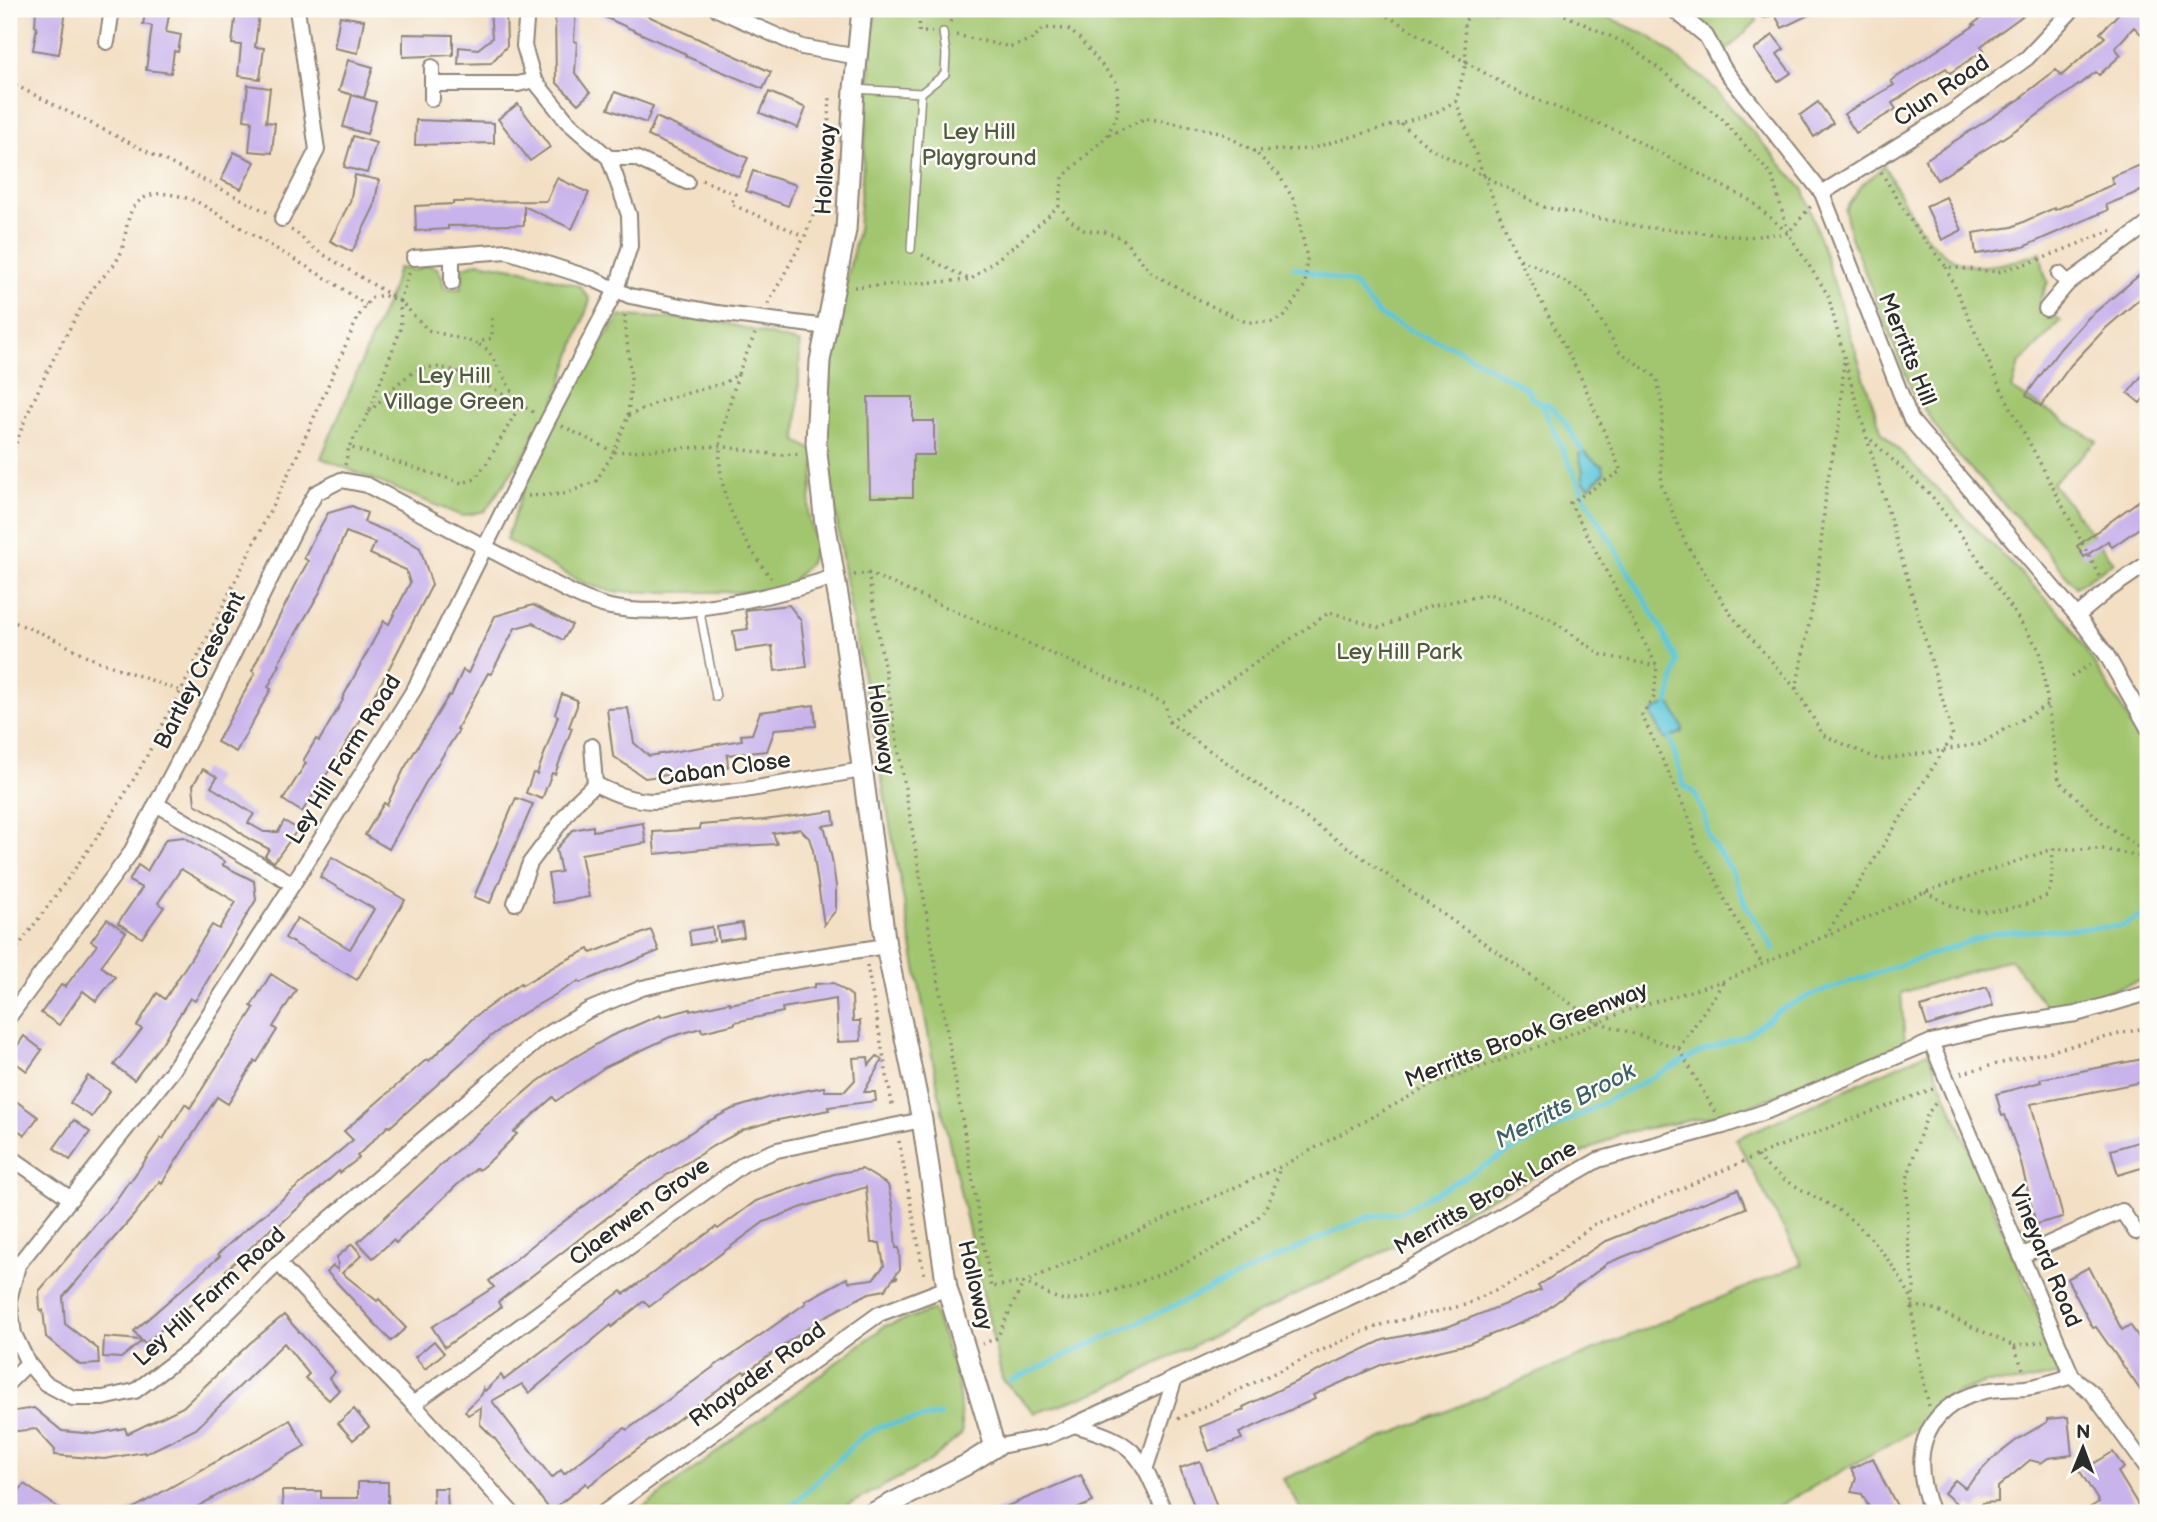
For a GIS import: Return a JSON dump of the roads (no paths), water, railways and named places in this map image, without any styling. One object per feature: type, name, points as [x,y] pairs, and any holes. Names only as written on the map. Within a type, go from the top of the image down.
[{"type":"street","points":[[107,42],[112,9]]},
{"type":"street","points":[[282,219],[317,150],[297,9]]},
{"type":"street","points":[[527,9],[524,46],[534,80],[567,121],[610,158],[635,158],[687,182]]},
{"type":"street","points":[[716,9],[802,47],[858,57]]},
{"type":"street","name":"Holloway","points":[[862,9],[854,89],[846,230],[820,361],[817,453],[886,946],[922,1120],[947,1288],[995,1447]]},
{"type":"street","name":"Merritts Hill","points":[[1673,9],[1706,36],[1724,69],[1822,193],[1911,420],[2077,616],[2106,654],[2148,728]]},
{"type":"street","name":"Clun Road","points":[[1822,193],[1952,112],[2026,58],[2074,9]]},
{"type":"street","points":[[432,66],[432,99]]},
{"type":"street","points":[[433,84],[518,84],[534,80]]},
{"type":"street","name":"Ley Hill Farm Road","points":[[610,158],[629,215],[630,246],[623,293],[548,420],[415,688],[173,1070],[19,1265],[9,1300],[14,1334],[28,1363],[45,1382],[73,1398],[103,1398],[135,1391],[191,1349],[278,1263],[541,1038],[589,1010],[642,988],[720,971],[886,946]]},
{"type":"street","points":[[2046,309],[2064,279],[2148,224]]},
{"type":"street","points":[[414,258],[507,251],[551,264],[623,293],[717,313],[827,327]]},
{"type":"street","points":[[452,255],[452,284]]},
{"type":"street","name":"Bartley Crescent","points":[[9,1017],[130,854],[297,525],[316,493],[341,480],[368,485],[568,590],[608,606],[649,611],[726,604],[782,593],[834,577]]},
{"type":"street","points":[[2077,616],[2148,563]]},
{"type":"street","points":[[515,903],[530,863],[575,803],[595,785],[592,746]]},
{"type":"street","name":"Caban Close","points":[[595,785],[623,797],[655,801],[745,790],[862,770]]},
{"type":"street","points":[[156,804],[293,884]]},
{"type":"street","name":"Merritts Brook Lane","points":[[873,1513],[995,1447],[1036,1439],[1074,1425],[1400,1274],[1598,1160],[1723,1126],[1770,1110],[1931,1042],[1998,1026],[2077,1014],[2148,993]]},
{"type":"street","name":"Vineyard Road","points":[[1931,1042],[2072,1376],[2093,1394],[2148,1469]]},
{"type":"street","name":"Claerwen Grove","points":[[413,1404],[745,1163],[777,1150],[922,1120]]},
{"type":"street","points":[[9,1156],[71,1199]]},
{"type":"street","points":[[2021,1256],[2122,1211],[2136,1233]]},
{"type":"street","points":[[278,1263],[413,1404],[512,1513]]},
{"type":"street","name":"Rhayader Road","points":[[603,1513],[879,1314],[947,1288]]},
{"type":"street","points":[[9,1382],[28,1363]]},
{"type":"street","points":[[1933,1513],[1922,1471],[1923,1443],[1934,1420],[1958,1399],[1984,1391],[2043,1385],[2072,1376]]},
{"type":"street","points":[[1146,1467],[1175,1378]]},
{"type":"street","points":[[1074,1425],[1102,1433],[1128,1445],[1146,1467],[1165,1513]]},
{"type":"lane","points":[[854,89],[921,93],[945,74],[943,32]]},
{"type":"lane","points":[[911,249],[921,93]]},
{"type":"lane","points":[[698,606],[716,697]]},
{"type":"water","points":[[1582,450],[1603,465],[1604,473],[1589,487],[1583,481],[1579,455]]},
{"type":"water","points":[[1668,704],[1672,706],[1683,732],[1665,739],[1651,714]]},
{"type":"waterway","points":[[1294,267],[1354,285],[1379,315],[1419,335],[1454,347],[1527,389],[1532,398],[1541,403],[1586,499],[1678,662],[1668,704]]},
{"type":"waterway","points":[[1541,403],[1554,409],[1582,450]]},
{"type":"waterway","points":[[1670,738],[1684,785],[1695,794],[1704,815],[1709,838],[1731,870],[1746,905],[1774,949]]},
{"type":"waterway","name":"Merritts Brook","points":[[1011,1381],[1366,1217],[1401,1212],[1524,1144],[1701,1052],[1747,1035],[1780,1010],[1809,996],[1995,933],[2122,926],[2148,913]]},
{"type":"waterway","name":"Merritts Brook","points":[[785,1513],[859,1439],[881,1426],[941,1415]]},
{"type":"park label","name":"Ley Hill Playground","points":[[979,144]]},
{"type":"park label","name":"Ley Hill Village Green","points":[[454,388]]},
{"type":"park label","name":"Ley Hill Park","points":[[1399,651]]}]
